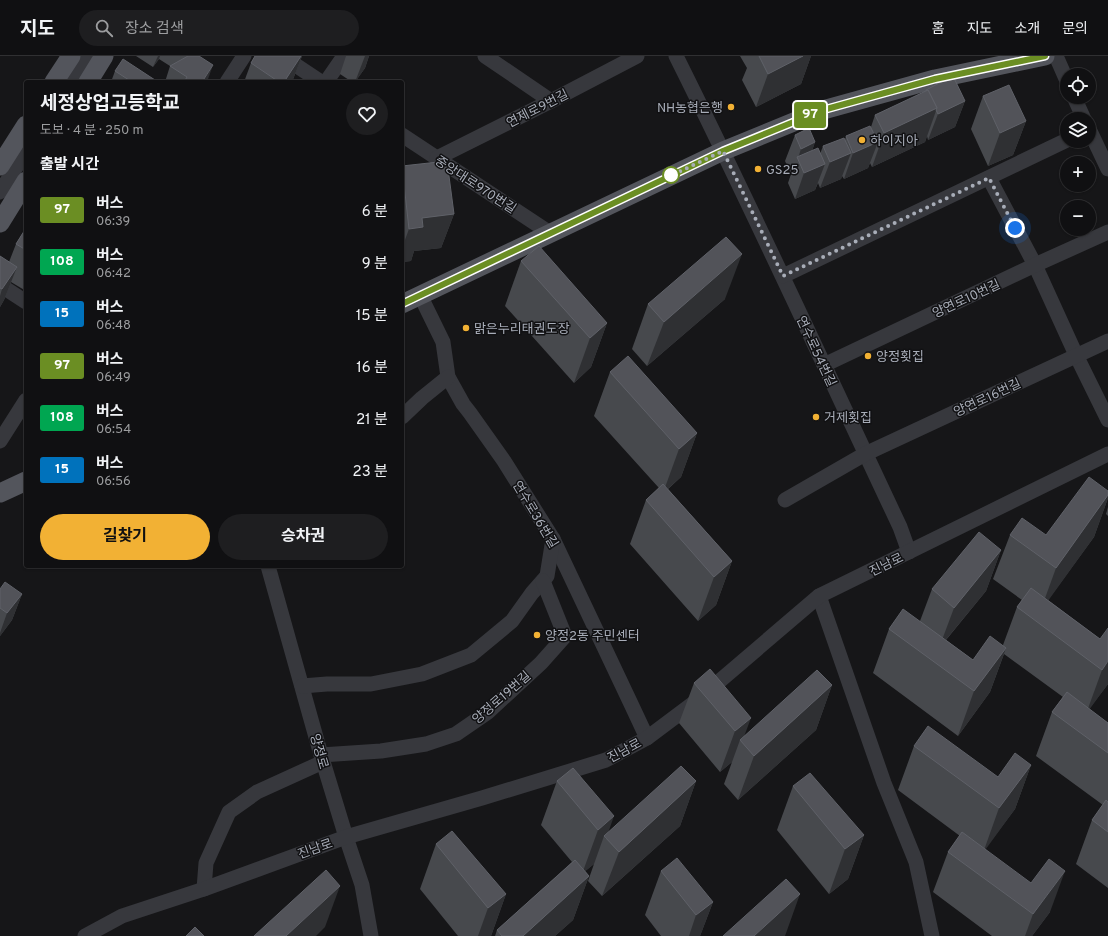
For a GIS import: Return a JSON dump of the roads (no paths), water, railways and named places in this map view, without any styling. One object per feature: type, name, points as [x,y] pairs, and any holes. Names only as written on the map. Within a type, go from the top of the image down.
[{"type":"main road","points":[[55,80],[70,56]]},
{"type":"main road","points":[[89,80],[104,56]]},
{"type":"main road","points":[[404,303],[723,151],[823,110],[935,79],[1045,56]]},
{"type":"main road","points":[[0,166],[24,128]]},
{"type":"main road","points":[[0,223],[24,185]]},
{"type":"main road","points":[[0,493],[24,482]]},
{"type":"street","points":[[72,80],[88,56]]},
{"type":"street","points":[[228,80],[244,56]]},
{"type":"street","points":[[282,56],[318,80]]},
{"type":"street","points":[[327,80],[344,56]]},
{"type":"street","points":[[485,56],[551,101]]},
{"type":"street","name":"연제로9번길","points":[[437,158],[637,56]]},
{"type":"street","name":"연수로54번길","points":[[676,56],[783,276],[900,527],[910,552]]},
{"type":"street","points":[[1056,56],[1061,68]]},
{"type":"street","name":"중앙대로970번길","points":[[404,136],[550,233]]},
{"type":"street","points":[[783,276],[1060,143]]},
{"type":"street","points":[[1096,144],[1108,168]]},
{"type":"street","points":[[0,192],[24,155]]},
{"type":"street","points":[[989,178],[1035,266],[1076,356],[1108,420]]},
{"type":"street","name":"양연로10번길","points":[[824,365],[1108,232]]},
{"type":"street","points":[[0,285],[24,301]]},
{"type":"street","name":"연수로36번길","points":[[420,295],[443,342],[448,377],[463,404],[504,461],[553,539],[647,738]]},
{"type":"street","name":"양연로16번길","points":[[785,500],[865,454],[1108,340]]},
{"type":"street","points":[[404,415],[448,377]]},
{"type":"street","points":[[0,441],[24,403]]},
{"type":"street","name":"진남로","points":[[84,936],[122,916],[346,837],[482,798],[606,760],[647,738],[695,702],[819,596],[1108,454]]},
{"type":"street","points":[[302,686],[327,684],[371,684],[422,674],[471,655],[512,621],[532,593],[547,576],[553,539]]},
{"type":"street","name":"양정로","points":[[269,568],[322,758],[362,885],[371,936]]},
{"type":"street","name":"양정로19번길","points":[[322,758],[426,744],[456,734],[488,712],[541,663],[565,636],[543,581]]},
{"type":"street","points":[[819,596],[884,783],[916,862],[932,936]]},
{"type":"street","points":[[204,888],[206,863],[229,812],[257,792],[322,758]]},
{"type":"place","name":"NH농협은행","points":[[731,107]]},
{"type":"place","name":"하이지아","points":[[862,140]]},
{"type":"place","name":"GS25","points":[[758,169]]},
{"type":"place","name":"맑은누리태권도장","points":[[466,328]]},
{"type":"place","name":"양정횟집","points":[[868,356]]},
{"type":"place","name":"거제횟집","points":[[816,417]]},
{"type":"place","name":"양정2동 주민센터","points":[[537,635]]}]
